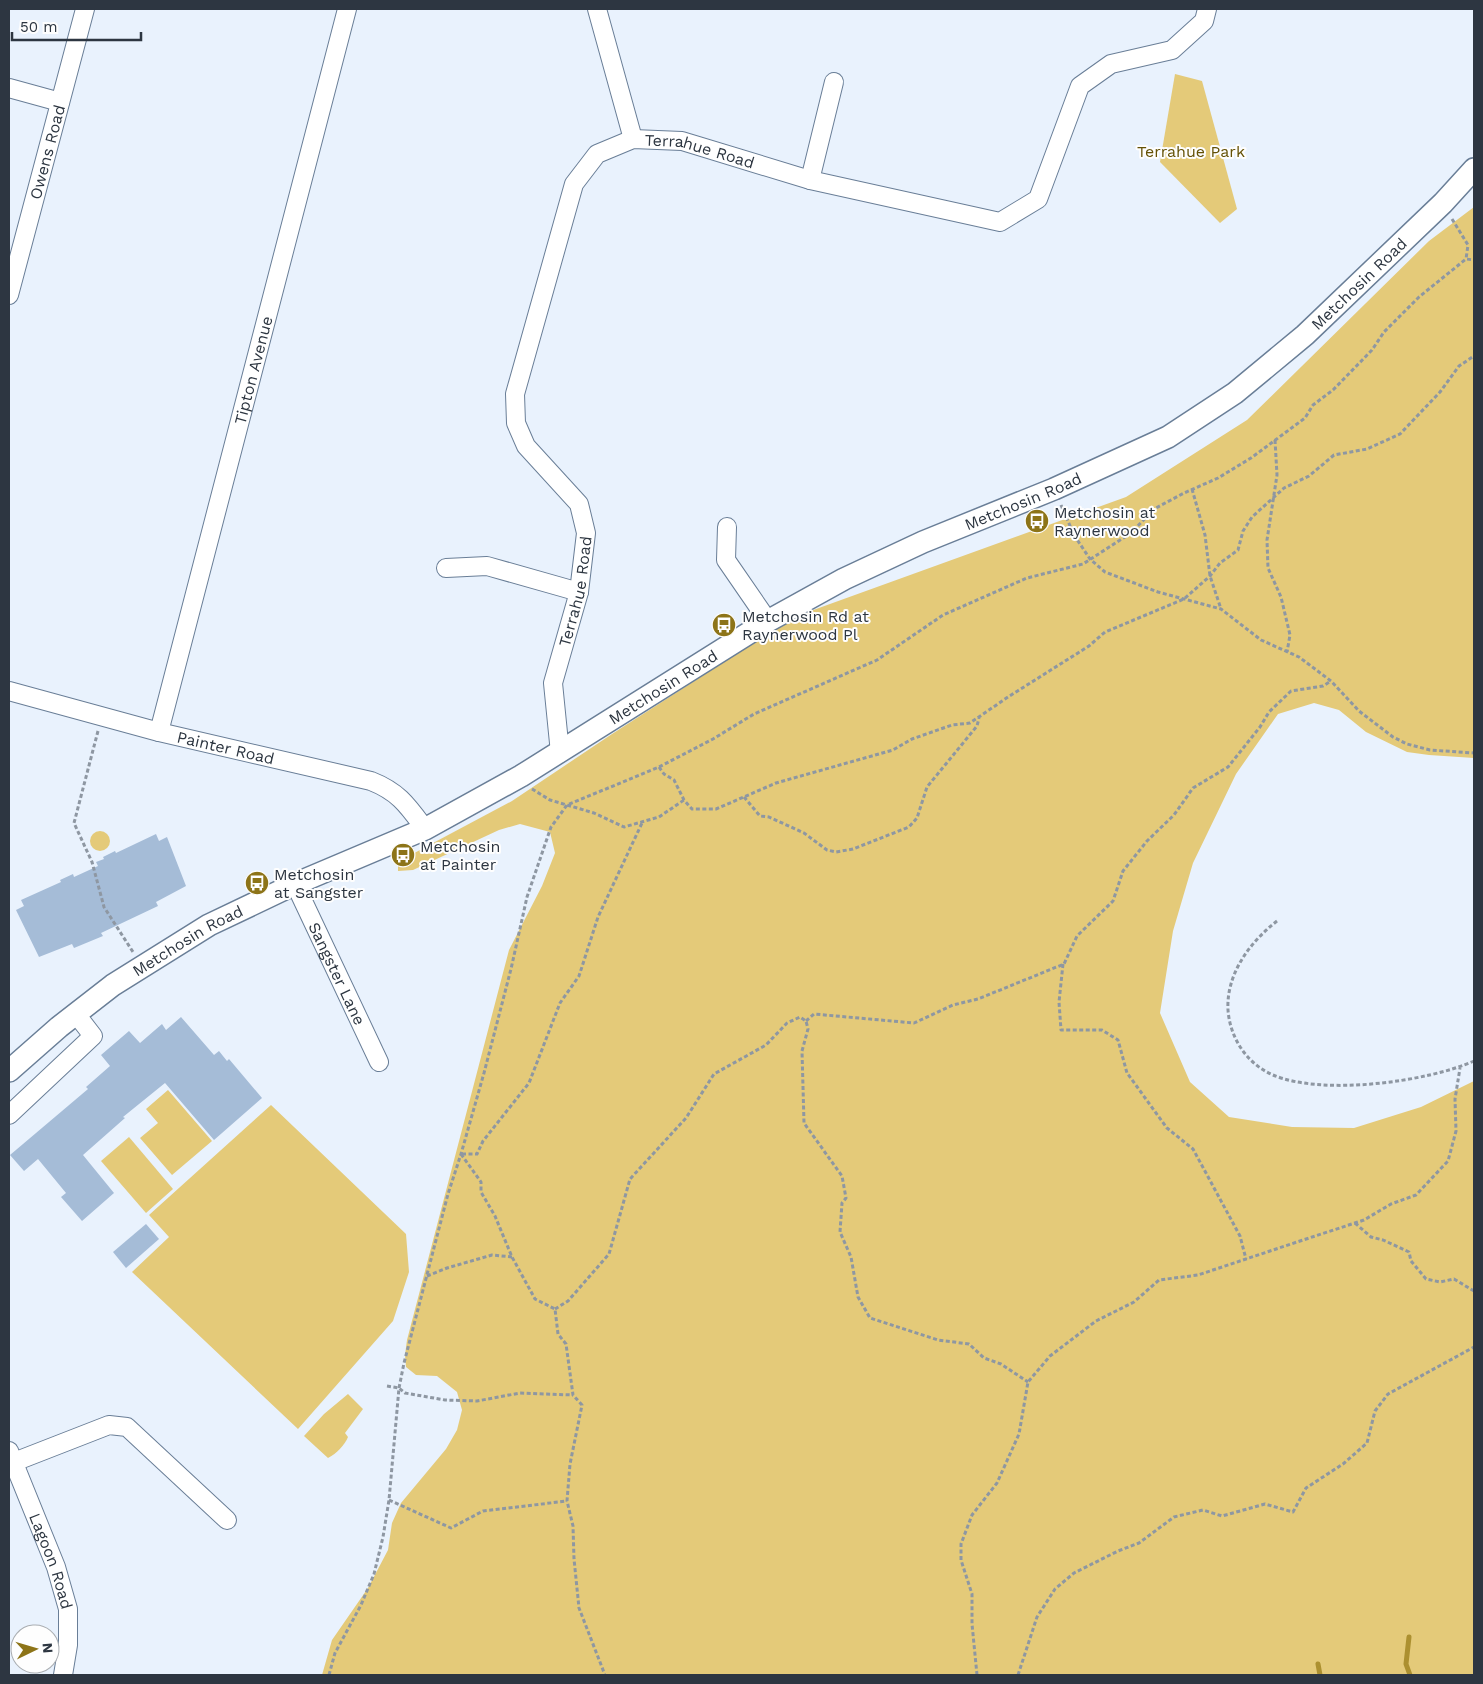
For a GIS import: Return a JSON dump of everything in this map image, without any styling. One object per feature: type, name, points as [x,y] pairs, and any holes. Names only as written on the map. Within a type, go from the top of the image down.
[{"type":"main road","name":"Metchosin Road","points":[[9,1071],[113,985],[210,925],[295,884],[425,829],[560,753],[768,621],[844,579],[932,539],[1054,489],[1168,437],[1235,393],[1305,335],[1443,204],[1474,169]]},
{"type":"street","name":"Owens Road","points":[[9,295],[84,9]]},
{"type":"street","name":"Tipton Avenue","points":[[159,732],[347,9]]},
{"type":"street","points":[[597,9],[632,139]]},
{"type":"street","name":"Terrahue Road","points":[[560,753],[552,683],[579,592],[586,533],[579,504],[526,446],[516,423],[515,394],[574,184],[597,154],[632,139],[682,141],[810,180],[1000,222],[1038,199],[1080,86],[1111,64],[1172,50],[1204,21],[1207,9]]},
{"type":"street","points":[[810,180],[834,82]]},
{"type":"street","points":[[9,88],[60,102]]},
{"type":"street","points":[[727,527],[726,560],[768,621]]},
{"type":"street","points":[[446,568],[487,566],[579,592]]},
{"type":"street","name":"Painter Road","points":[[9,691],[159,732],[372,781],[389,788],[410,808],[425,829]]},
{"type":"street","name":"Sangster Lane","points":[[295,884],[379,1062]]},
{"type":"street","points":[[9,1115],[93,1036],[76,1014]]},
{"type":"street","points":[[11,1457],[109,1425],[127,1427],[227,1520]]},
{"type":"street","name":"Lagoon Road","points":[[11,1457],[56,1567],[68,1609],[68,1645],[63,1675]]},
{"type":"path","points":[[329,1675],[335,1653],[361,1605],[374,1574],[389,1500],[398,1388],[448,1194],[461,1154],[512,969],[527,897],[550,827],[567,805],[659,767],[713,739],[754,714],[877,660],[943,615],[1027,578],[1083,564],[1131,533],[1154,509],[1218,478],[1250,458],[1305,418],[1313,405],[1333,390],[1372,350],[1384,332],[1419,297],[1466,259],[1468,245],[1443,204]]},
{"type":"path","points":[[1466,259],[1474,260]]},
{"type":"path","points":[[659,767],[664,774],[674,780],[684,800],[692,809],[716,809],[776,783],[893,750],[912,739],[952,726],[970,723],[1089,646],[1105,632],[1184,599],[1210,576],[1220,563],[1238,550],[1243,531],[1252,517],[1284,488],[1309,476],[1334,455],[1367,449],[1400,434],[1440,392],[1459,366],[1474,356]]},
{"type":"path","points":[[1274,439],[1277,475],[1267,540],[1268,568],[1281,597],[1290,635],[1287,652]]},
{"type":"path","points":[[1054,489],[1074,535],[1090,559],[1105,572],[1158,592],[1221,609],[1261,640],[1299,657],[1331,681],[1359,711],[1393,737],[1407,744],[1430,750],[1474,753]]},
{"type":"path","points":[[1192,489],[1205,535],[1210,576],[1221,609]]},
{"type":"path","points":[[1246,1259],[1240,1236],[1193,1149],[1167,1128],[1127,1073],[1118,1040],[1102,1030],[1061,1030],[1059,1002],[1064,964],[1078,936],[1113,901],[1123,870],[1147,841],[1174,815],[1193,788],[1228,768],[1260,727],[1269,712],[1291,691],[1323,686],[1331,681]]},
{"type":"path","points":[[102,716],[74,826],[92,862],[104,907],[143,967]]},
{"type":"path","points":[[744,797],[760,816],[768,817],[804,833],[827,850],[836,852],[853,849],[909,828],[917,818],[927,787],[977,726],[979,717]]},
{"type":"path","points":[[521,776],[534,791],[550,800],[594,813],[624,827],[659,817],[684,800]]},
{"type":"path","points":[[461,1154],[476,1154],[483,1141],[529,1083],[560,1003],[579,976],[598,917],[642,823]]},
{"type":"path","points":[[1277,920],[1255,941],[1245,954],[1232,980],[1229,993],[1229,1018],[1232,1031],[1241,1048],[1262,1069],[1283,1079],[1321,1084],[1356,1084],[1400,1081],[1460,1068],[1474,1062]]},
{"type":"path","points":[[806,1021],[814,1014],[914,1023],[953,1004],[978,998],[1064,964]]},
{"type":"path","points":[[555,1309],[568,1301],[608,1254],[630,1179],[686,1118],[714,1074],[766,1045],[787,1023],[800,1017],[806,1021],[808,1029],[802,1051],[804,1123],[842,1176],[846,1198],[842,1203],[840,1232],[851,1257],[858,1297],[870,1318],[938,1340],[969,1344],[984,1358],[1001,1364],[1028,1382]]},
{"type":"path","points":[[978,1675],[972,1624],[972,1594],[961,1560],[961,1544],[972,1515],[997,1483],[1019,1434],[1028,1382],[1050,1356],[1096,1320],[1134,1302],[1159,1280],[1198,1275],[1364,1220],[1390,1204],[1416,1195],[1448,1161],[1456,1130],[1455,1099],[1460,1068]]},
{"type":"path","points":[[461,1154],[481,1182],[481,1192],[496,1216],[512,1257],[536,1299],[555,1309]]},
{"type":"path","points":[[1355,1223],[1371,1237],[1383,1240],[1409,1252],[1411,1261],[1426,1279],[1440,1282],[1454,1279],[1474,1291]]},
{"type":"path","points":[[427,1276],[492,1255],[512,1257]]},
{"type":"path","points":[[555,1309],[558,1334],[566,1344],[573,1395],[582,1405],[570,1464],[567,1501],[573,1526],[579,1608],[605,1675]]},
{"type":"path","points":[[1018,1675],[1037,1617],[1055,1589],[1074,1573],[1118,1551],[1140,1543],[1174,1517],[1203,1510],[1222,1516],[1265,1504],[1293,1512],[1306,1488],[1343,1464],[1367,1443],[1375,1411],[1388,1394],[1474,1347]]},
{"type":"path","points":[[387,1386],[398,1388],[405,1393],[445,1400],[477,1401],[520,1393],[573,1395]]},
{"type":"path","points":[[389,1500],[451,1528],[483,1511],[567,1501]]},
{"type":"green space","name":"Terrahue Park","points":[[1175,74],[1202,81],[1237,209],[1220,223],[1160,162]]},
{"type":"green space","points":[[1474,207],[1474,758],[1407,752],[1366,732],[1339,710],[1314,703],[1278,714],[1236,774],[1193,863],[1173,931],[1160,1013],[1190,1082],[1229,1117],[1292,1127],[1354,1128],[1421,1107],[1474,1081],[1474,1675],[322,1675],[332,1640],[368,1588],[388,1550],[392,1523],[401,1503],[446,1449],[457,1430],[462,1410],[457,1392],[437,1376],[416,1375],[406,1367],[407,1340],[509,950],[542,886],[555,853],[550,832],[520,824],[499,830],[413,870],[398,871],[398,865],[405,858],[512,801],[794,617],[1126,497],[1247,420],[1429,241]]},
{"type":"green space","points":[[96,831],[104,831],[110,837],[110,845],[104,851],[96,851],[90,845],[90,837]]},
{"type":"green space","points":[[168,1090],[212,1141],[172,1175],[140,1138],[158,1123],[146,1109]]},
{"type":"green space","points":[[271,1105],[406,1234],[409,1272],[393,1321],[298,1429],[132,1272],[169,1237],[149,1215]]},
{"type":"green space","points":[[129,1137],[173,1189],[146,1213],[101,1161]]},
{"type":"green space","points":[[348,1394],[363,1409],[345,1433],[348,1437],[345,1443],[328,1458],[304,1436],[324,1414]]},
{"type":"building","points":[[156,834],[159,841],[167,837],[186,886],[156,902],[158,906],[101,933],[103,936],[74,948],[72,944],[39,957],[16,910],[24,906],[21,900],[61,882],[60,880],[73,874],[74,877],[98,866],[96,862],[104,859],[103,857],[115,851],[116,853]]},
{"type":"building","points":[[181,1017],[214,1055],[219,1051],[227,1061],[229,1059],[262,1098],[214,1140],[165,1083],[123,1117],[125,1118],[83,1155],[114,1193],[82,1221],[61,1197],[66,1193],[38,1159],[24,1171],[10,1155],[88,1089],[86,1087],[110,1066],[101,1055],[129,1031],[140,1043],[162,1024],[166,1030]]},
{"type":"building","points":[[146,1224],[159,1239],[126,1268],[113,1252]]},
{"type":"waterway","points":[[1409,1637],[1406,1664],[1410,1675]]},
{"type":"waterway","points":[[1318,1664],[1320,1675]]},
{"type":"place","name":"Metchosin at Raynerwood","points":[[1037,521]]},
{"type":"place","name":"Metchosin Rd at Raynerwood Pl","points":[[724,625]]},
{"type":"place","name":"Metchosin at Painter","points":[[403,855]]},
{"type":"place","name":"Metchosin at Sangster","points":[[257,883]]}]
